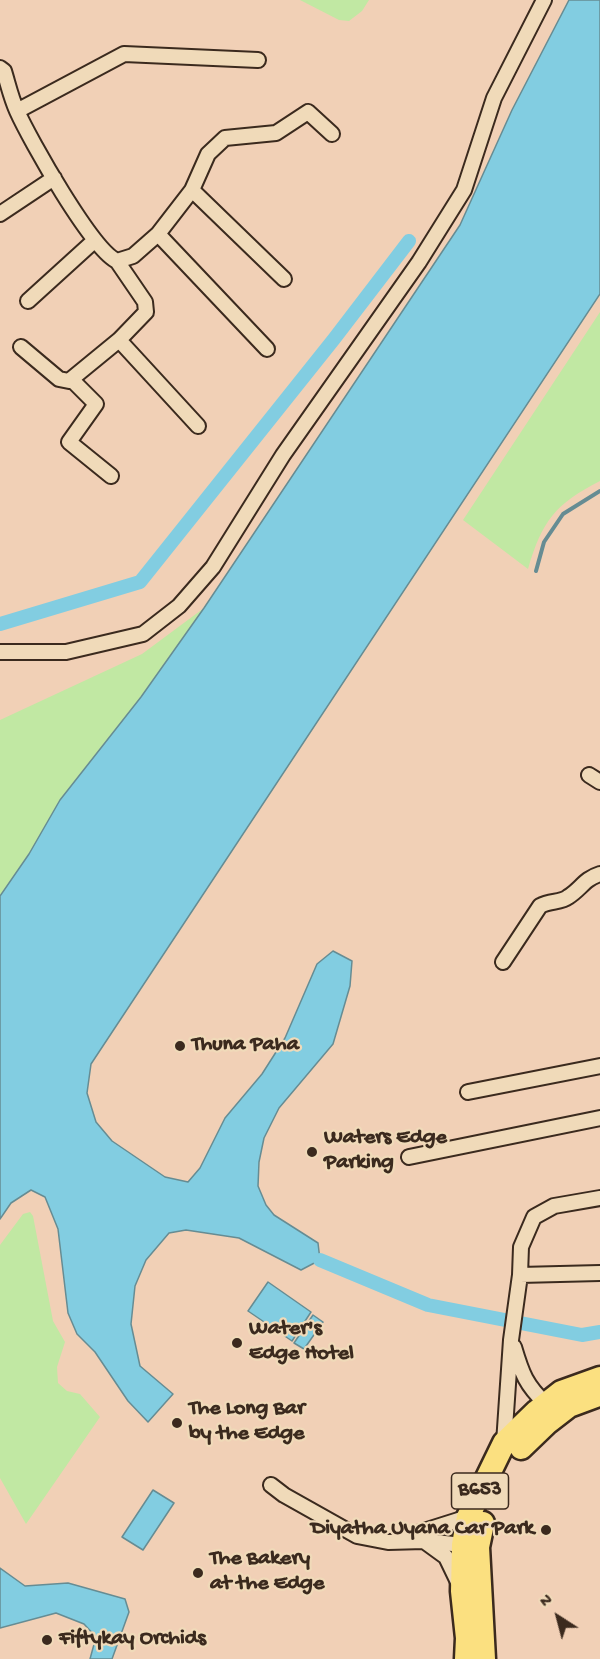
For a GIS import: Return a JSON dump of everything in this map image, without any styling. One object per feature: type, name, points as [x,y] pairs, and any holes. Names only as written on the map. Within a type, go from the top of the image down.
[{"type":"main road","name":"B653","points":[[484,1659],[468,1517],[504,1443],[561,1392],[600,1378]]},
{"type":"main road","name":"B653","points":[[466,1659],[467,1638],[462,1591],[471,1546],[503,1474],[517,1452],[547,1423],[569,1406],[600,1394]]},
{"type":"street","points":[[0,652],[66,652],[143,634],[179,606],[213,567],[283,455],[418,262],[464,190],[494,98],[544,0]]},
{"type":"street","points":[[17,111],[124,54],[258,60]]},
{"type":"street","points":[[0,68],[4,71],[17,111],[54,178],[94,241],[117,261],[145,302],[146,312],[140,320],[72,380]]},
{"type":"street","points":[[117,261],[133,256],[158,234],[192,190],[208,154],[225,138],[276,133],[308,112],[332,134]]},
{"type":"street","points":[[0,214],[54,178]]},
{"type":"street","points":[[192,190],[284,279]]},
{"type":"street","points":[[158,234],[267,349]]},
{"type":"street","points":[[28,301],[94,241]]},
{"type":"street","points":[[119,340],[198,426]]},
{"type":"street","points":[[21,347],[59,379],[72,380],[96,404],[69,442],[111,476]]},
{"type":"street","points":[[503,962],[540,906],[548,901],[565,900],[589,877],[600,874]]},
{"type":"street","points":[[468,1092],[600,1066]]},
{"type":"street","points":[[410,1157],[600,1118]]},
{"type":"street","points":[[504,1443],[511,1340],[520,1275],[521,1247],[534,1217],[554,1206],[600,1198]]},
{"type":"street","points":[[520,1275],[600,1273]]},
{"type":"street","points":[[511,1340],[529,1388],[546,1404]]},
{"type":"street","points":[[271,1485],[284,1495],[357,1536],[388,1542],[424,1541],[471,1546]]},
{"type":"street","points":[[388,1542],[468,1517]]},
{"type":"street","points":[[424,1541],[446,1557],[462,1591]]},
{"type":"green space","points":[[300,0],[369,0],[362,11],[349,21],[339,20]]},
{"type":"green space","points":[[600,312],[600,481],[561,506],[552,516],[539,538],[528,569],[463,520]]},
{"type":"green space","points":[[204,608],[0,896],[0,720],[142,654]]},
{"type":"green space","points":[[30,1212],[33,1216],[53,1321],[65,1342],[57,1367],[58,1383],[67,1391],[80,1394],[100,1417],[26,1524],[0,1478],[0,1245],[23,1214]]},
{"type":"water","points":[[569,0],[600,0],[600,294],[91,1064],[87,1093],[96,1122],[112,1141],[165,1177],[188,1182],[200,1168],[225,1118],[262,1074],[285,1038],[317,964],[333,951],[352,961],[350,986],[333,1044],[279,1108],[264,1138],[259,1162],[258,1186],[266,1205],[274,1215],[318,1243],[320,1260],[301,1270],[239,1238],[186,1230],[169,1233],[146,1260],[135,1286],[131,1324],[140,1366],[173,1394],[148,1422],[128,1401],[95,1352],[77,1334],[68,1313],[58,1229],[45,1197],[31,1190],[11,1203],[0,1219],[0,896],[29,854],[60,800],[141,697],[204,608],[460,225],[512,110]]},
{"type":"water","points":[[268,1282],[311,1312],[292,1341],[248,1311]]},
{"type":"water","points":[[313,1315],[323,1322],[304,1349],[294,1343]]},
{"type":"water","points":[[153,1490],[174,1503],[143,1550],[122,1537]]},
{"type":"water","points":[[0,1568],[25,1586],[68,1583],[125,1599],[129,1612],[112,1659],[90,1659],[96,1637],[84,1624],[56,1613],[0,1628]]},
{"type":"waterway","points":[[0,624],[140,582],[334,339],[409,241]]},
{"type":"waterway","points":[[536,571],[544,542],[563,514],[600,491]]},
{"type":"waterway","points":[[320,1260],[428,1305],[582,1335],[600,1332]]},
{"type":"place","name":"Thuna Paha","points":[[180,1046]]},
{"type":"place","name":"Waters Edge Parking","points":[[312,1152]]},
{"type":"place","name":"Water's Edge Hotel","points":[[237,1343]]},
{"type":"place","name":"The Long Bar by the Edge","points":[[177,1423]]},
{"type":"place","name":"Diyatha Uyana Car Park","points":[[546,1530]]},
{"type":"place","name":"The Bakery at the Edge","points":[[198,1573]]},
{"type":"place","name":"Fiftykay Orchids","points":[[47,1640]]}]
